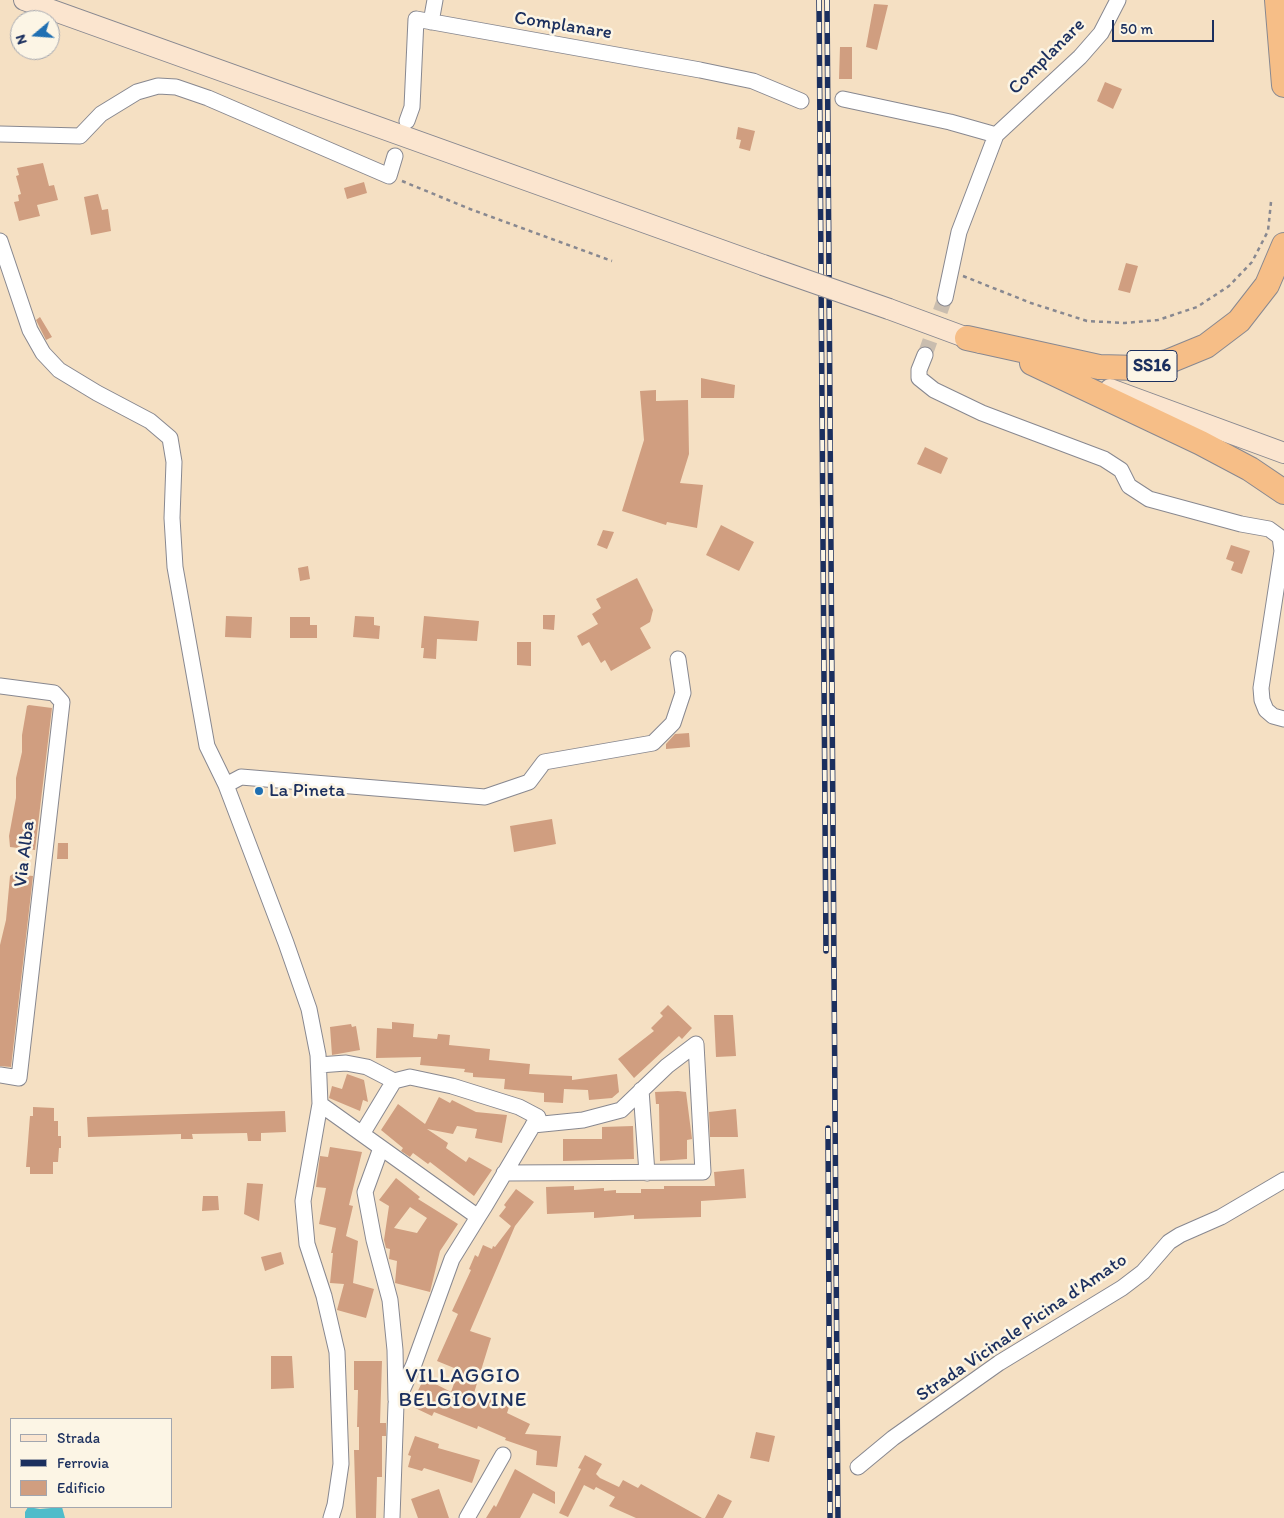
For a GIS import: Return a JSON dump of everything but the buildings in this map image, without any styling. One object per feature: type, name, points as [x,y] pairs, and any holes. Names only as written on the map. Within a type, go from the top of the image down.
[{"type":"highway","points":[[1278,0],[1284,49]]},
{"type":"highway","points":[[1278,0],[1284,86]]},
{"type":"highway","name":"SS16","points":[[966,338],[1099,367],[1132,368],[1167,362],[1206,346],[1239,321],[1262,292],[1275,270],[1284,245]]},
{"type":"highway","name":"SS16","points":[[1019,356],[1208,446],[1250,469],[1284,492]]},
{"type":"main road","points":[[24,0],[889,309],[1284,453]]},
{"type":"street","points":[[407,121],[412,107],[416,19],[431,22],[435,0]]},
{"type":"street","name":"Complanare","points":[[945,298],[959,232],[996,135],[1080,57],[1101,33],[1118,0]]},
{"type":"street","name":"Complanare","points":[[431,22],[753,81],[801,101]]},
{"type":"street","points":[[0,134],[80,136],[101,114],[137,92],[158,86],[176,88],[208,98],[389,176],[395,156]]},
{"type":"street","points":[[843,98],[950,122],[996,135]]},
{"type":"street","points":[[0,242],[30,330],[43,353],[59,370],[150,421],[170,438],[174,462],[172,518],[176,567],[207,746],[226,785],[286,943],[309,1009],[319,1066],[320,1104],[303,1201],[307,1244],[324,1296],[337,1352],[341,1464],[335,1505],[331,1518]]},
{"type":"street","points":[[925,356],[919,370],[919,378],[934,390],[982,413],[1104,459],[1121,470],[1129,486],[1149,499],[1241,524],[1269,529],[1280,537],[1282,551],[1261,688],[1262,700],[1266,710],[1274,716],[1284,719]]},
{"type":"street","points":[[226,785],[240,777],[485,797],[529,782],[544,762],[653,743],[673,723],[683,693],[678,659]]},
{"type":"street","name":"Via Alba","points":[[0,686],[54,693],[62,702],[19,1078],[0,1075]]},
{"type":"street","points":[[504,1174],[703,1172],[696,1044],[641,1090],[621,1110],[583,1120],[533,1125]]},
{"type":"street","points":[[319,1066],[346,1063],[367,1067],[394,1082]]},
{"type":"street","points":[[362,1134],[394,1082],[410,1077],[488,1096],[538,1117],[452,1259],[414,1364],[396,1404]]},
{"type":"street","points":[[641,1090],[647,1173]]},
{"type":"street","points":[[320,1104],[478,1217]]},
{"type":"street","points":[[381,1148],[365,1192],[374,1240],[390,1300],[395,1350],[396,1404],[392,1518]]},
{"type":"street","name":"Strada Vicinale Picina d'Amato","points":[[858,1467],[892,1438],[999,1363],[1122,1288],[1143,1272],[1169,1242],[1221,1217],[1284,1180]]},
{"type":"street","points":[[467,1518],[503,1455]]},
{"type":"path","points":[[389,176],[470,209],[612,261]]},
{"type":"path","points":[[950,271],[1031,304],[1087,321],[1125,323],[1158,320],[1197,307],[1229,286],[1252,262],[1268,231],[1272,202]]},
{"type":"water","points":[[27,1508],[62,1508],[65,1518],[25,1518]]},
{"type":"tunnel","points":[[925,355],[945,298]]},
{"type":"railway","points":[[819,0],[826,951]]},
{"type":"railway","points":[[827,0],[838,1518]]},
{"type":"railway","points":[[828,1128],[830,1518]]},
{"type":"place","name":"La Pineta","points":[[259,791]]},
{"type":"district","name":"VILLAGGIO BELGIOVINE","points":[[463,1389]]}]
